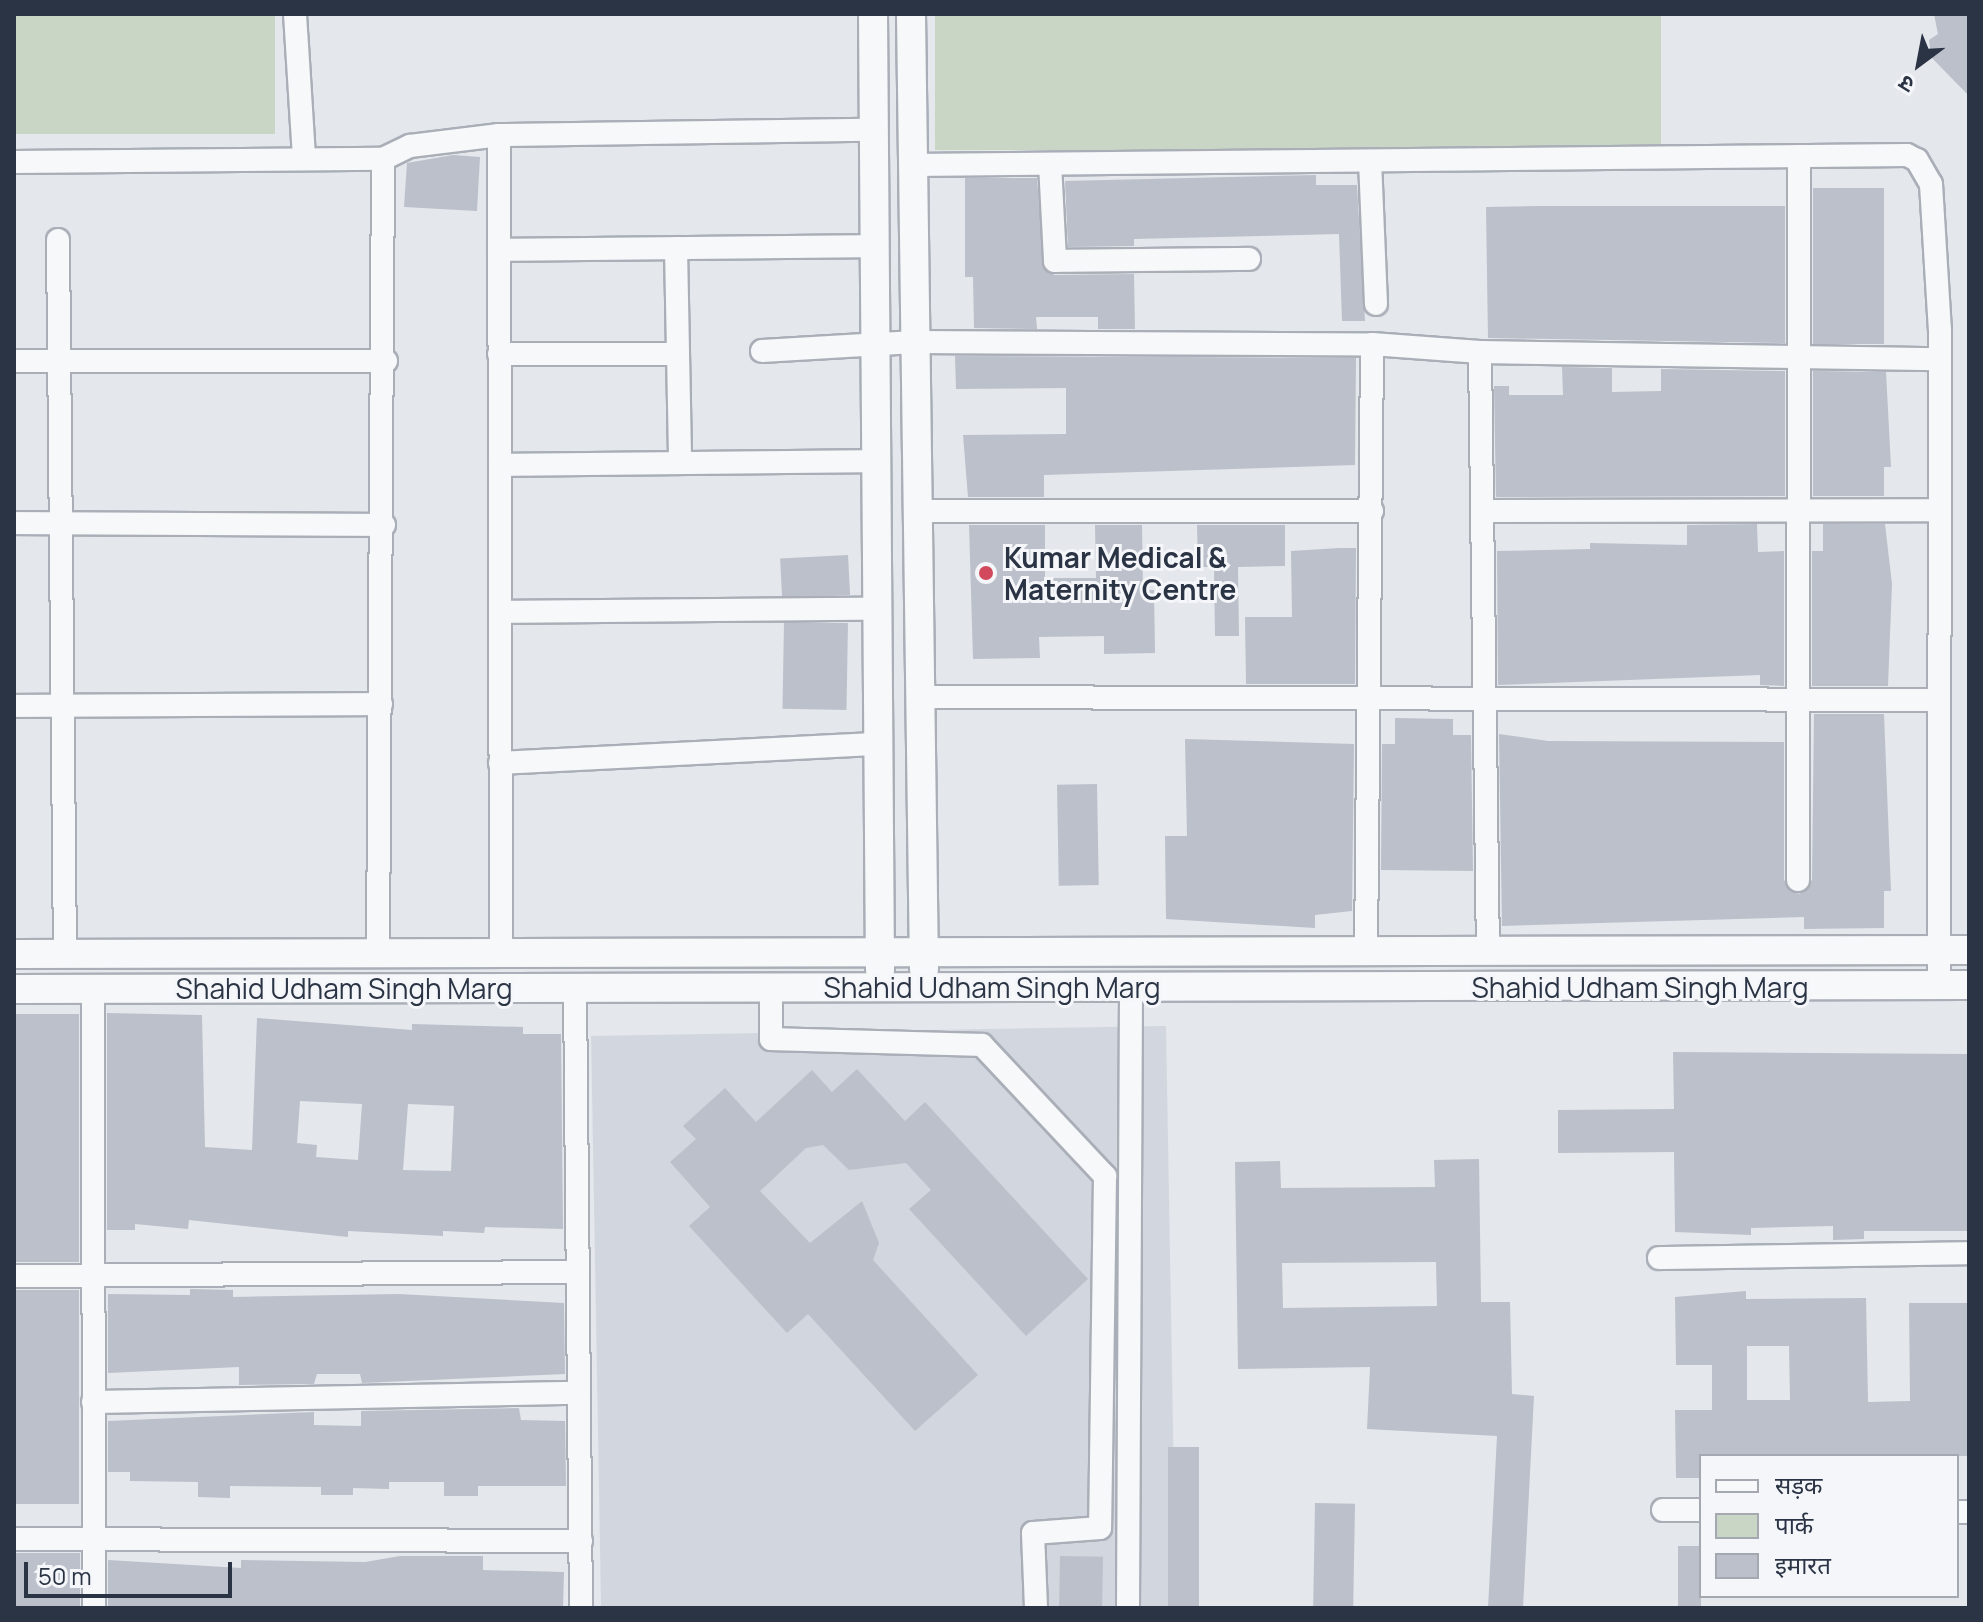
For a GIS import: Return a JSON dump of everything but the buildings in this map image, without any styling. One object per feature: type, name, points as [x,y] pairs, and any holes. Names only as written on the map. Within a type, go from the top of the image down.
[{"type":"street","points":[[295,14],[304,158]]},
{"type":"street","points":[[873,14],[880,987]]},
{"type":"street","points":[[911,14],[925,987]]},
{"type":"street","points":[[14,162],[383,159],[410,146],[499,135],[874,130]]},
{"type":"street","points":[[499,135],[501,953]]},
{"type":"street","points":[[912,165],[1907,155],[1924,168],[1931,184],[1939,359],[1939,985]]},
{"type":"street","points":[[1798,880],[1801,700],[1795,359],[1799,156]]},
{"type":"street","points":[[378,954],[386,361],[383,159]]},
{"type":"street","points":[[1370,161],[1376,304]]},
{"type":"street","points":[[1050,164],[1055,261],[1249,259]]},
{"type":"street","points":[[58,240],[65,954]]},
{"type":"street","points":[[499,250],[875,246]]},
{"type":"street","points":[[676,248],[680,463]]},
{"type":"street","points":[[762,351],[915,342],[1372,344],[1480,352],[1939,359]]},
{"type":"street","points":[[1366,952],[1373,699],[1372,344]]},
{"type":"street","points":[[1480,352],[1485,511],[1488,952]]},
{"type":"street","points":[[499,354],[678,354]]},
{"type":"street","points":[[14,361],[386,361]]},
{"type":"street","points":[[500,465],[876,461]]},
{"type":"street","points":[[1485,511],[1939,510]]},
{"type":"street","points":[[917,511],[1372,511]]},
{"type":"street","points":[[14,523],[384,525]]},
{"type":"street","points":[[500,612],[877,609]]},
{"type":"street","points":[[920,697],[1939,700]]},
{"type":"street","points":[[14,706],[381,704]]},
{"type":"street","points":[[500,763],[878,744]]},
{"type":"street","name":"Shahid Udham Singh Marg","points":[[14,954],[1969,950]]},
{"type":"street","name":"Shahid Udham Singh Marg","points":[[14,989],[1969,985]]},
{"type":"street","points":[[771,987],[771,1039],[982,1045],[1105,1176],[1100,1528],[1033,1533],[1036,1608]]},
{"type":"street","points":[[1128,1608],[1131,987]]},
{"type":"street","points":[[575,988],[581,1608]]},
{"type":"street","points":[[93,989],[94,1608]]},
{"type":"street","points":[[1659,1258],[1969,1253]]},
{"type":"street","points":[[14,1276],[578,1272]]},
{"type":"street","points":[[93,1402],[579,1393]]},
{"type":"street","points":[[1663,1510],[1699,1510]]},
{"type":"street","points":[[14,1539],[581,1541]]},
{"type":"shaded area","points":[[1166,1026],[1176,1608],[601,1608],[591,1036]]},
{"type":"green space","points":[[14,14],[275,14],[275,134],[14,134]]},
{"type":"green space","points":[[935,14],[1661,14],[1661,150],[935,150]]},
{"type":"place","name":"Kumar Medical & Maternity Centre","points":[[986,573]]}]
